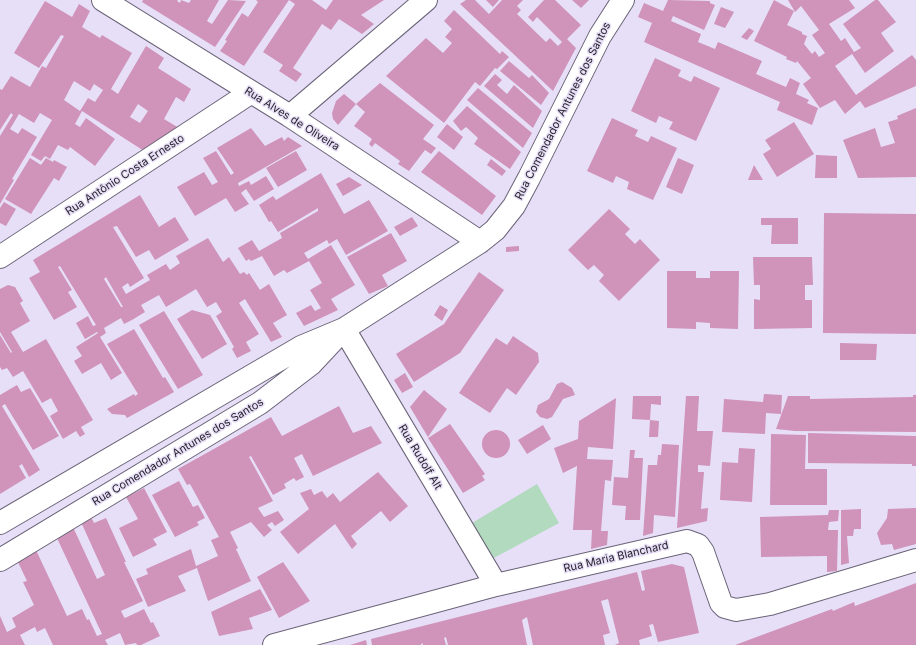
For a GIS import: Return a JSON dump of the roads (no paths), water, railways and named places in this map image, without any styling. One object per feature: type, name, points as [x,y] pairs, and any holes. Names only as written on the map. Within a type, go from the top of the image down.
[{"type":"street","name":"Rua Alves de Oliveira","points":[[103,0],[250,93],[290,116],[480,242]]},
{"type":"street","points":[[290,116],[426,0]]},
{"type":"street","name":"Rua Comendador Antunes dos Santos","points":[[0,522],[301,347],[344,329],[480,242],[495,230],[514,206],[600,36],[623,0]]},
{"type":"street","name":"Rua Antônio Costa Ernesto","points":[[2,252],[250,93]]},
{"type":"street","name":"Rua Comendador Antunes dos Santos","points":[[0,560],[260,403],[311,364],[344,329]]},
{"type":"street","name":"Rua Rudolf Alt","points":[[344,329],[496,585]]},
{"type":"street","name":"Rua Maria Blanchard","points":[[274,645],[496,585],[687,541],[698,545],[703,552],[721,603],[724,607],[736,610],[777,602],[916,560]]}]
